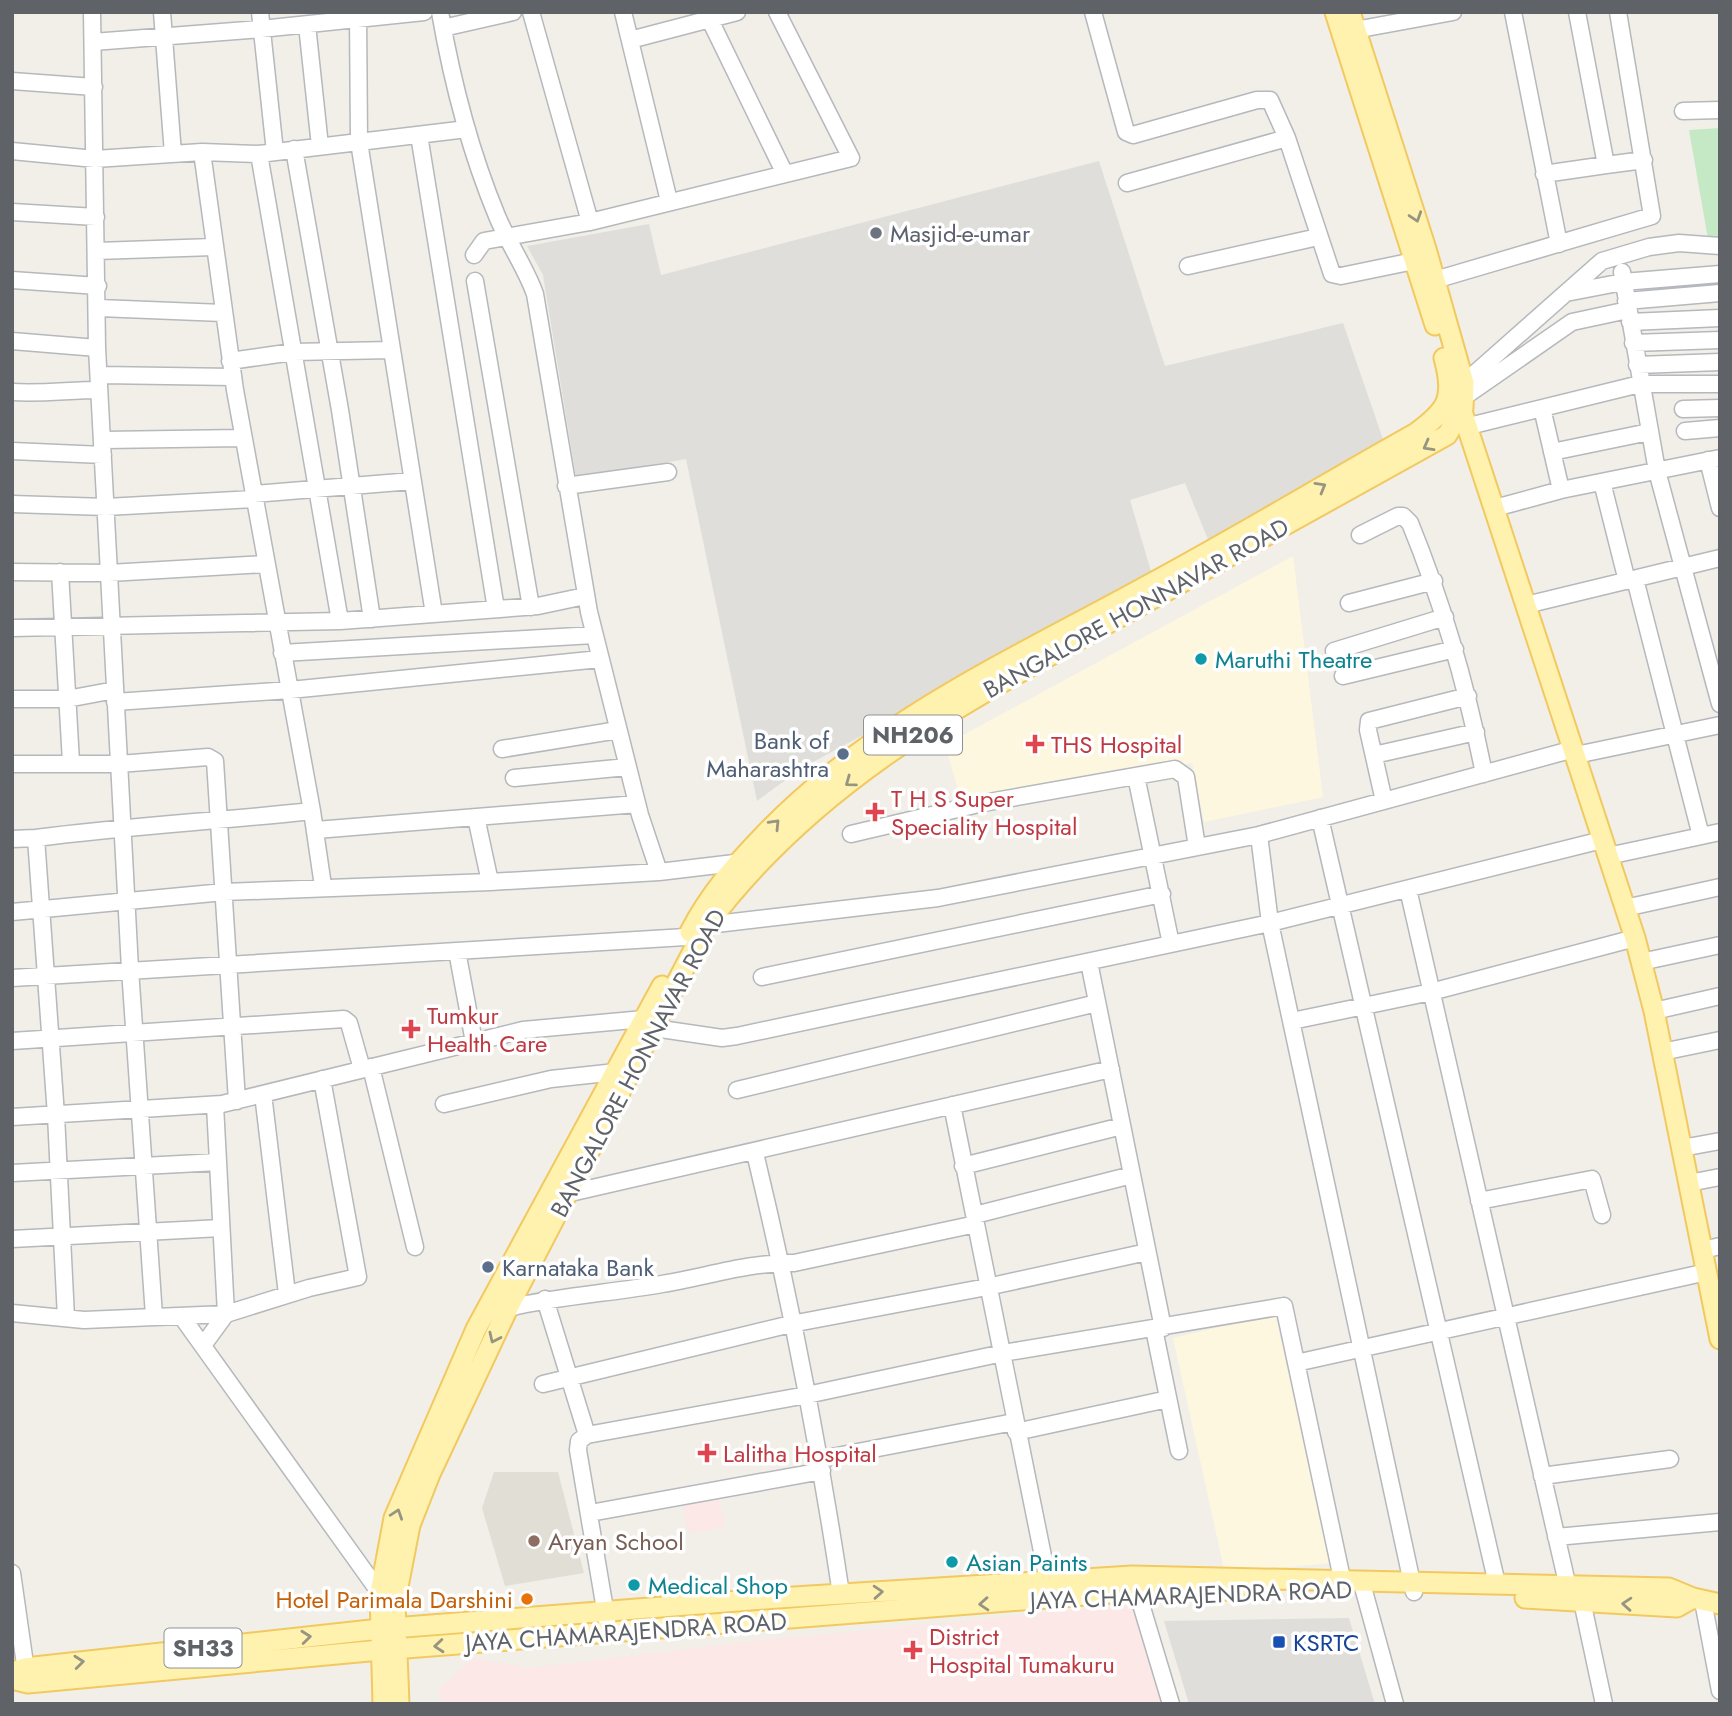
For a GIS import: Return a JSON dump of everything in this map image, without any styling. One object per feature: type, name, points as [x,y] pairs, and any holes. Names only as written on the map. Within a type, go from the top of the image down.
[{"type":"main road","points":[[1335,12],[1449,376],[1462,402]]},
{"type":"main road","points":[[1352,21],[1435,280],[1462,402],[1642,962],[1689,1183],[1711,1248],[1707,1272],[1720,1339]]},
{"type":"main road","name":"NH206","points":[[697,931],[703,908],[738,863],[801,796],[855,754],[910,716],[1026,650],[1205,562],[1416,433],[1436,418],[1446,406],[1462,402]]},
{"type":"main road","name":"BANGALORE HONNAVAR ROAD","points":[[399,1704],[387,1650],[387,1629],[410,1525],[430,1475],[508,1308],[566,1194],[575,1163],[697,931],[760,860],[813,809],[932,722],[1205,562]]},
{"type":"main road","name":"NH206","points":[[387,1629],[380,1593],[394,1518],[425,1443],[476,1329],[575,1163],[616,1072],[649,1023]]},
{"type":"main road","name":"JAYA CHAMARAJENDRA ROAD","points":[[387,1629],[1048,1581],[1134,1584],[1352,1584],[1574,1596],[1668,1588],[1705,1601]]},
{"type":"main road","name":"JAYA CHAMARAJENDRA ROAD","points":[[387,1650],[608,1633],[1134,1584]]},
{"type":"main road","name":"JAYA CHAMARAJENDRA ROAD","points":[[1414,1587],[1497,1584],[1574,1596]]},
{"type":"main road","name":"SH33","points":[[19,1675],[387,1629]]},
{"type":"main road","points":[[383,1704],[387,1650]]},
{"type":"main road","name":"SH33","points":[[19,1675],[387,1650]]},
{"type":"street","points":[[92,12],[99,308],[97,348],[130,969],[154,1317]]},
{"type":"street","points":[[162,12],[173,154]]},
{"type":"street","points":[[260,12],[267,153],[293,352],[340,621]]},
{"type":"street","points":[[93,42],[261,29],[358,16],[424,12]]},
{"type":"street","points":[[513,12],[442,20],[467,129],[498,219],[535,294],[585,596],[637,803],[659,872]]},
{"type":"street","points":[[531,12],[590,222]]},
{"type":"street","points":[[623,12],[669,201]]},
{"type":"street","points":[[630,40],[737,12]]},
{"type":"street","points":[[474,255],[484,241],[590,222],[851,158],[777,12]]},
{"type":"street","points":[[1093,12],[1126,132],[1133,135],[1266,99],[1275,106],[1328,267],[1336,276],[1414,261]]},
{"type":"street","points":[[1352,21],[1453,12]]},
{"type":"street","points":[[1513,12],[1559,244]]},
{"type":"street","points":[[1577,12],[1606,165]]},
{"type":"street","points":[[1435,280],[1652,216],[1618,12]]},
{"type":"street","points":[[358,16],[359,142],[434,614]]},
{"type":"street","points":[[710,20],[785,174]]},
{"type":"street","points":[[307,24],[320,146]]},
{"type":"street","points":[[12,81],[94,87]]},
{"type":"street","points":[[1683,111],[1720,110]]},
{"type":"street","points":[[12,151],[95,159],[202,152],[267,153],[467,129]]},
{"type":"street","points":[[419,135],[496,610]]},
{"type":"street","points":[[1127,183],[1287,138]]},
{"type":"street","points":[[294,149],[330,352],[372,619]]},
{"type":"street","points":[[202,152],[230,361],[265,564],[316,830],[323,886]]},
{"type":"street","points":[[1544,174],[1644,160]]},
{"type":"street","points":[[12,212],[96,217]]},
{"type":"street","points":[[1188,266],[1318,237]]},
{"type":"street","points":[[1462,402],[1566,293],[1602,261],[1649,247],[1679,243],[1720,246]]},
{"type":"street","points":[[97,251],[213,247]]},
{"type":"street","points":[[1566,293],[1623,277],[1720,274]]},
{"type":"street","points":[[1623,277],[1657,471],[1720,704]]},
{"type":"street","points":[[12,280],[98,286]]},
{"type":"street","points":[[475,281],[531,607]]},
{"type":"street","points":[[1462,402],[1572,322],[1720,293]]},
{"type":"street","points":[[99,308],[223,313]]},
{"type":"street","points":[[1628,311],[1720,317]]},
{"type":"street","points":[[1633,342],[1720,340]]},
{"type":"street","points":[[12,341],[97,348]]},
{"type":"street","points":[[230,361],[293,352],[392,350]]},
{"type":"street","points":[[1637,365],[1720,362]]},
{"type":"street","points":[[12,392],[56,394],[100,382],[233,377]]},
{"type":"street","points":[[1462,402],[1542,408],[1640,384],[1720,384]]},
{"type":"street","points":[[1542,408],[1561,490]]},
{"type":"street","points":[[1683,410],[1720,408]]},
{"type":"street","points":[[1685,431],[1720,428]]},
{"type":"street","points":[[1552,452],[1649,432]]},
{"type":"street","points":[[12,451],[243,438]]},
{"type":"street","points":[[1495,508],[1561,490],[1714,459],[1720,508]]},
{"type":"street","points":[[566,486],[668,472]]},
{"type":"street","points":[[12,503],[106,507],[412,481]]},
{"type":"street","points":[[1602,482],[1675,734],[1701,836]]},
{"type":"street","points":[[1360,535],[1403,516],[1410,523],[1434,581],[1455,649],[1484,774]]},
{"type":"street","points":[[1526,605],[1720,558]]},
{"type":"street","points":[[12,572],[109,573],[265,564]]},
{"type":"street","points":[[60,572],[71,762]]},
{"type":"street","points":[[1349,603],[1434,581]]},
{"type":"street","points":[[12,628],[277,625],[531,607],[585,596]]},
{"type":"street","points":[[1334,651],[1445,617]]},
{"type":"street","points":[[282,653],[594,635]]},
{"type":"street","points":[[1702,643],[1720,638]]},
{"type":"street","points":[[1343,676],[1455,649]]},
{"type":"street","points":[[12,699],[290,690],[600,659]]},
{"type":"street","points":[[1384,801],[1368,730],[1369,721],[1468,696]]},
{"type":"street","points":[[12,978],[457,951],[697,931],[938,898],[1259,835],[1575,752],[1720,725]]},
{"type":"street","points":[[502,749],[618,730]]},
{"type":"street","points":[[1374,755],[1476,732]]},
{"type":"street","points":[[12,764],[119,764],[212,757],[215,761],[237,1101]]},
{"type":"street","points":[[514,778],[628,767]]},
{"type":"street","points":[[851,834],[983,803],[1175,769],[1183,773],[1197,847]]},
{"type":"street","points":[[1136,776],[1155,855],[1171,944]]},
{"type":"street","points":[[316,830],[637,803]]},
{"type":"street","points":[[12,839],[122,826],[218,821],[312,811]]},
{"type":"street","points":[[476,817],[490,882]]},
{"type":"street","points":[[1320,818],[1497,1584]]},
{"type":"street","points":[[12,1117],[215,1105],[523,1030],[649,1023],[722,1038],[737,1037],[1270,923],[1408,889],[1605,848],[1720,832]]},
{"type":"street","points":[[1259,835],[1270,923],[1414,1587]]},
{"type":"street","points":[[36,838],[56,1115],[66,1318]]},
{"type":"street","points":[[12,912],[127,899],[224,892],[323,886],[490,882],[659,872],[760,860]]},
{"type":"street","points":[[1625,908],[1720,887]]},
{"type":"street","points":[[1408,889],[1556,1537],[1604,1704]]},
{"type":"street","points":[[762,977],[1162,894]]},
{"type":"street","points":[[1292,1021],[1431,992],[1635,938]]},
{"type":"street","points":[[1642,962],[1720,945]]},
{"type":"street","points":[[457,951],[474,1042]]},
{"type":"street","points":[[1089,962],[1147,1252],[1168,1399],[1179,1451]]},
{"type":"street","points":[[1654,1011],[1720,996]]},
{"type":"street","points":[[737,1090],[1097,1003]]},
{"type":"street","points":[[12,1041],[233,1029],[344,1019],[349,1023],[367,1068],[415,1247]]},
{"type":"street","points":[[1662,1052],[1720,1040]]},
{"type":"street","points":[[566,1194],[755,1153],[1111,1069]]},
{"type":"street","points":[[443,1104],[551,1079],[616,1072]]},
{"type":"street","points":[[12,1313],[66,1318],[226,1314],[287,1294],[358,1277],[322,1079]]},
{"type":"street","points":[[263,1094],[287,1294]]},
{"type":"street","points":[[204,1344],[226,1314],[215,1105]]},
{"type":"street","points":[[952,1105],[1048,1581]]},
{"type":"street","points":[[963,1166],[1122,1126]]},
{"type":"street","points":[[1682,1148],[1720,1141]]},
{"type":"street","points":[[755,1153],[782,1263],[791,1324],[821,1465],[841,1594]]},
{"type":"street","points":[[12,1173],[218,1162]]},
{"type":"street","points":[[508,1308],[545,1299],[598,1295],[698,1278],[767,1262],[794,1263],[976,1220],[1132,1174]]},
{"type":"street","points":[[1689,1183],[1720,1177]]},
{"type":"street","points":[[1479,1201],[1592,1179],[1602,1215]]},
{"type":"street","points":[[12,1239],[221,1228]]},
{"type":"street","points":[[543,1384],[791,1324],[987,1287],[1147,1252]]},
{"type":"street","points":[[1296,1363],[1707,1272]]},
{"type":"street","points":[[545,1299],[587,1436]]},
{"type":"street","points":[[608,1633],[578,1450],[579,1441],[587,1436],[807,1395],[1003,1353],[1284,1306],[1352,1584],[1395,1704]]},
{"type":"street","points":[[182,1317],[204,1344],[229,1384],[380,1593]]},
{"type":"street","points":[[590,1513],[821,1465],[1168,1399]]},
{"type":"street","points":[[1542,1476],[1670,1459]]},
{"type":"street","points":[[1556,1537],[1720,1522]]},
{"type":"street","points":[[12,1573],[19,1675]]},
{"type":"street","points":[[1134,1584],[1171,1704]]},
{"type":"street","points":[[1705,1601],[1720,1691]]},
{"type":"shaded area","points":[[1099,161],[1165,366],[1343,323],[1384,442],[1209,542],[1185,483],[1130,500],[1153,578],[802,768],[757,801],[686,459],[576,478],[543,275],[527,246],[649,224],[661,275]]},
{"type":"shaded area","points":[[1293,556],[1323,797],[1204,822],[1192,763],[963,806],[945,745]]},
{"type":"shaded area","points":[[1275,1314],[1331,1563],[1225,1573],[1173,1338]]},
{"type":"shaded area","name":"Aryan School","points":[[494,1472],[558,1472],[584,1573],[505,1586],[482,1508]]},
{"type":"shaded area","points":[[719,1498],[725,1527],[689,1534],[682,1505]]},
{"type":"shaded area","name":"District Hospital Tumakuru","points":[[1136,1604],[1165,1704],[441,1704],[439,1688],[474,1658],[529,1668],[736,1643]]},
{"type":"shaded area","points":[[1349,1618],[1375,1704],[1189,1704],[1164,1621]]},
{"type":"green space","points":[[1720,128],[1720,240],[1708,239],[1689,130]]},
{"type":"place","name":"Masjid-e-umar","points":[[876,233]]},
{"type":"place","name":"Maruthi Theatre","points":[[1201,659]]},
{"type":"place","name":"THS Hospital","points":[[1035,744]]},
{"type":"place","name":"Bank of Maharashtra","points":[[843,754]]},
{"type":"place","name":"T H S Super Speciality Hospital","points":[[875,812]]},
{"type":"place","name":"Tumkur Health Care","points":[[411,1029]]},
{"type":"place","name":"Karnataka Bank","points":[[488,1267]]},
{"type":"place","name":"Lalitha Hospital","points":[[707,1453]]},
{"type":"place","name":"Aryan School","points":[[534,1541]]},
{"type":"place","name":"Asian Paints","points":[[952,1562]]},
{"type":"place","name":"Medical Shop","points":[[634,1585]]},
{"type":"place","name":"Hotel Parimala Darshini","points":[[527,1599]]},
{"type":"place","name":"KSRTC","points":[[1279,1642]]},
{"type":"place","name":"District Hospital Tumakuru","points":[[913,1650]]}]
